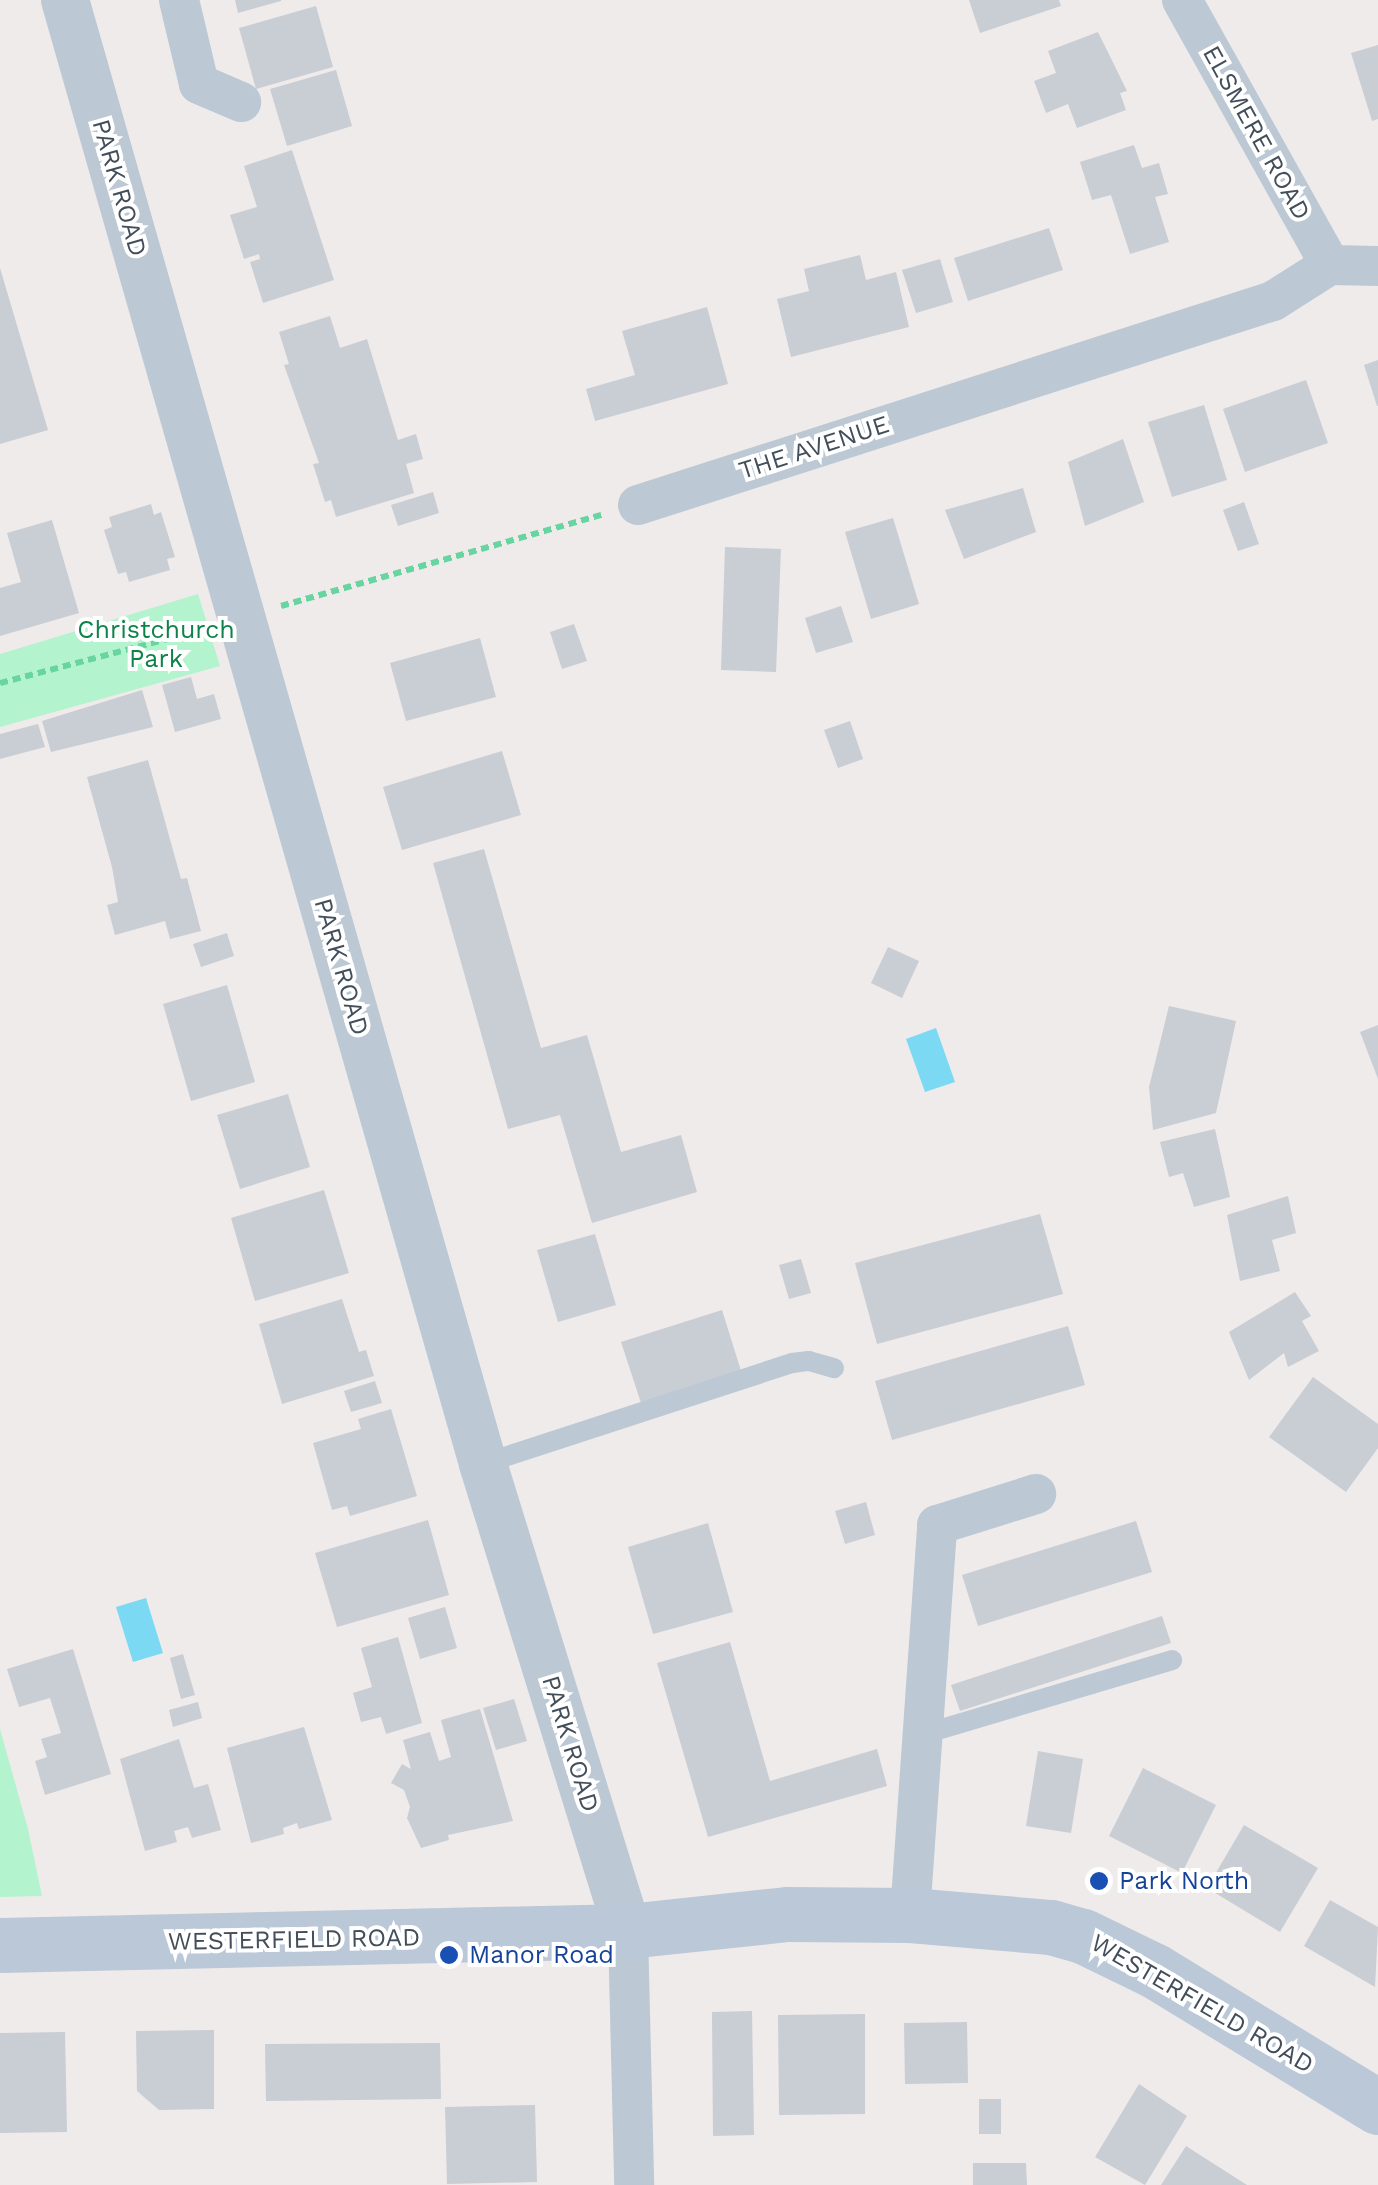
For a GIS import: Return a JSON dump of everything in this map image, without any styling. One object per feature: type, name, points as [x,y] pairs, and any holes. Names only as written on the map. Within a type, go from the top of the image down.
[{"type":"main road","name":"WESTERFIELD ROAD","points":[[0,1945],[628,1931],[735,1917],[910,1915],[1051,1927],[1083,1936],[1155,1971],[1378,2107]]},
{"type":"street","name":"PARK ROAD","points":[[66,0],[484,1464],[628,1931]]},
{"type":"street","points":[[179,0],[199,84],[240,102]]},
{"type":"street","name":"ELSMERE ROAD","points":[[1182,0],[1330,265]]},
{"type":"street","points":[[1330,265],[1378,266]]},
{"type":"street","name":"THE AVENUE","points":[[638,504],[1273,300],[1330,265]]},
{"type":"street","points":[[910,1915],[937,1525],[1036,1494]]},
{"type":"street","points":[[628,1931],[634,2185]]},
{"type":"lane","points":[[484,1464],[792,1363],[809,1361],[834,1368]]},
{"type":"lane","points":[[921,1735],[1172,1660]]},
{"type":"path","points":[[0,683],[638,504]]},
{"type":"green space","name":"Christchurch Park","points":[[198,594],[220,666],[0,727],[0,654]]},
{"type":"green space","points":[[0,1729],[28,1829],[42,1896],[0,1897]]},
{"type":"water","points":[[936,1028],[955,1082],[925,1092],[906,1039]]},
{"type":"water","points":[[146,1598],[163,1653],[133,1662],[116,1607]]},
{"type":"building","points":[[235,0],[281,0],[281,1],[238,13]]},
{"type":"building","points":[[969,0],[1059,0],[1061,6],[980,33]]},
{"type":"building","points":[[316,6],[333,67],[256,89],[239,28]]},
{"type":"building","points":[[1098,32],[1127,91],[1120,93],[1126,110],[1077,128],[1068,104],[1046,113],[1034,81],[1056,73],[1048,51]]},
{"type":"building","points":[[1378,45],[1378,119],[1372,121],[1351,53]]},
{"type":"building","points":[[336,70],[352,126],[287,146],[270,89]]},
{"type":"building","points":[[1134,145],[1142,168],[1159,163],[1168,194],[1155,197],[1169,242],[1130,254],[1111,195],[1092,200],[1080,162]]},
{"type":"building","points":[[292,150],[334,280],[263,303],[250,262],[260,259],[259,254],[244,259],[230,215],[257,207],[244,166]]},
{"type":"building","points":[[1049,228],[1063,270],[968,301],[954,258]]},
{"type":"building","points":[[860,255],[866,280],[896,272],[909,327],[791,357],[777,299],[809,291],[804,269]]},
{"type":"building","points":[[940,259],[953,302],[916,313],[902,270]]},
{"type":"building","points":[[0,268],[48,430],[0,444]]},
{"type":"building","points":[[707,307],[728,384],[595,421],[586,389],[635,375],[622,331]]},
{"type":"building","points":[[330,316],[340,348],[367,339],[398,440],[416,434],[423,459],[406,464],[414,493],[336,517],[331,500],[325,502],[313,464],[319,463],[284,365],[289,364],[279,332]]},
{"type":"building","points":[[1378,360],[1378,406],[1377,406],[1364,365]]},
{"type":"building","points":[[1306,380],[1328,443],[1245,472],[1223,409]]},
{"type":"building","points":[[1204,405],[1227,480],[1172,497],[1148,422]]},
{"type":"building","points":[[1123,439],[1144,502],[1085,526],[1068,462]]},
{"type":"building","points":[[1023,488],[1036,532],[964,559],[945,510]]},
{"type":"building","points":[[433,492],[439,513],[398,526],[391,505]]},
{"type":"building","points":[[1244,502],[1259,544],[1238,551],[1223,510]]},
{"type":"building","points":[[151,504],[154,515],[161,512],[175,557],[167,559],[170,570],[129,582],[126,572],[118,574],[104,530],[112,527],[109,517]]},
{"type":"building","points":[[893,518],[919,604],[871,619],[845,532]]},
{"type":"building","points":[[52,520],[79,613],[0,636],[0,588],[21,582],[7,533]]},
{"type":"building","points":[[725,547],[781,549],[776,672],[721,670]]},
{"type":"building","points":[[841,606],[853,642],[816,653],[805,618]]},
{"type":"building","points":[[574,624],[587,661],[562,669],[550,632]]},
{"type":"building","points":[[480,638],[496,697],[406,721],[390,663]]},
{"type":"building","points":[[191,677],[197,699],[214,694],[221,719],[175,732],[162,685]]},
{"type":"building","points":[[142,690],[153,727],[51,752],[42,721]]},
{"type":"building","points":[[850,721],[863,759],[838,768],[824,730]]},
{"type":"building","points":[[38,724],[45,747],[0,759],[0,734]]},
{"type":"building","points":[[502,751],[521,815],[402,850],[383,787]]},
{"type":"building","points":[[148,760],[181,879],[187,878],[201,931],[170,939],[165,921],[115,935],[107,905],[118,902],[112,867],[87,777]]},
{"type":"building","points":[[484,849],[541,1048],[587,1035],[621,1152],[681,1135],[697,1192],[592,1223],[560,1115],[508,1129],[433,863]]},
{"type":"building","points":[[227,933],[234,956],[201,967],[193,944]]},
{"type":"building","points":[[888,947],[919,961],[902,998],[871,983]]},
{"type":"building","points":[[227,985],[255,1082],[191,1101],[163,1004]]},
{"type":"building","points":[[1169,1006],[1236,1021],[1216,1113],[1153,1130],[1149,1087]]},
{"type":"building","points":[[1378,1025],[1378,1079],[1360,1032]]},
{"type":"building","points":[[288,1094],[310,1167],[240,1189],[217,1115]]},
{"type":"building","points":[[1215,1129],[1230,1197],[1194,1207],[1183,1173],[1169,1177],[1160,1142]]},
{"type":"building","points":[[324,1190],[349,1273],[255,1301],[231,1218]]},
{"type":"building","points":[[1288,1196],[1296,1233],[1272,1240],[1280,1271],[1240,1281],[1227,1215]]},
{"type":"building","points":[[1040,1214],[1063,1294],[877,1344],[855,1263]]},
{"type":"building","points":[[595,1234],[616,1305],[558,1322],[537,1250]]},
{"type":"building","points":[[801,1259],[811,1293],[789,1299],[779,1265]]},
{"type":"building","points":[[1295,1292],[1311,1316],[1302,1321],[1319,1351],[1288,1367],[1284,1353],[1249,1380],[1229,1332]]},
{"type":"building","points":[[342,1299],[359,1352],[366,1350],[374,1376],[282,1404],[259,1324]]},
{"type":"building","points":[[722,1310],[742,1374],[642,1406],[621,1342]]},
{"type":"building","points":[[1068,1326],[1085,1385],[892,1440],[875,1381]]},
{"type":"building","points":[[1313,1377],[1378,1424],[1378,1448],[1346,1492],[1269,1437]]},
{"type":"building","points":[[375,1381],[382,1403],[351,1412],[344,1391]]},
{"type":"building","points":[[391,1409],[417,1496],[350,1516],[347,1506],[332,1510],[313,1443],[361,1429],[358,1419]]},
{"type":"building","points":[[866,1502],[875,1535],[845,1544],[835,1511]]},
{"type":"building","points":[[428,1520],[449,1595],[337,1627],[315,1553]]},
{"type":"building","points":[[1136,1521],[1152,1572],[978,1626],[962,1575]]},
{"type":"building","points":[[708,1523],[733,1612],[653,1634],[628,1547]]},
{"type":"building","points":[[445,1607],[457,1648],[420,1659],[408,1618]]},
{"type":"building","points":[[1162,1616],[1171,1643],[960,1711],[951,1685]]},
{"type":"building","points":[[398,1637],[422,1723],[386,1734],[381,1717],[361,1722],[353,1693],[372,1687],[361,1648]]},
{"type":"building","points":[[730,1642],[770,1781],[877,1749],[887,1786],[708,1837],[657,1663]]},
{"type":"building","points":[[73,1649],[111,1774],[45,1795],[35,1761],[47,1757],[41,1739],[61,1733],[50,1698],[19,1707],[7,1669]]},
{"type":"building","points":[[183,1654],[195,1695],[181,1699],[170,1658]]},
{"type":"building","points":[[514,1699],[527,1741],[496,1750],[483,1708]]},
{"type":"building","points":[[198,1702],[202,1718],[173,1727],[169,1710]]},
{"type":"building","points":[[480,1709],[513,1821],[448,1835],[449,1840],[421,1848],[407,1818],[410,1807],[404,1790],[391,1783],[402,1764],[411,1769],[403,1740],[430,1732],[439,1761],[451,1757],[441,1720]]},
{"type":"building","points":[[304,1727],[332,1820],[299,1829],[297,1823],[283,1828],[284,1834],[251,1843],[227,1748]]},
{"type":"building","points":[[179,1739],[194,1788],[208,1784],[221,1830],[192,1838],[188,1827],[174,1831],[177,1842],[145,1851],[120,1759]]},
{"type":"building","points":[[1038,1751],[1083,1759],[1071,1833],[1026,1826]]},
{"type":"building","points":[[1143,1768],[1216,1805],[1182,1873],[1109,1836]]},
{"type":"building","points":[[1244,1825],[1318,1868],[1280,1932],[1207,1888]]},
{"type":"building","points":[[1330,1900],[1378,1927],[1375,1987],[1304,1946]]},
{"type":"building","points":[[752,2011],[754,2135],[713,2136],[712,2012]]},
{"type":"building","points":[[865,2014],[865,2114],[779,2115],[778,2015]]},
{"type":"building","points":[[967,2022],[968,2083],[905,2084],[904,2023]]},
{"type":"building","points":[[214,2030],[214,2109],[159,2110],[137,2091],[136,2031]]},
{"type":"building","points":[[65,2032],[67,2132],[0,2133],[0,2033]]},
{"type":"building","points":[[440,2043],[441,2099],[266,2101],[265,2044]]},
{"type":"building","points":[[1139,2084],[1187,2116],[1145,2185],[1095,2157]]},
{"type":"building","points":[[979,2099],[1001,2099],[1001,2134],[979,2134]]},
{"type":"building","points":[[535,2105],[537,2182],[447,2184],[445,2107]]},
{"type":"building","points":[[1186,2146],[1247,2185],[1161,2185]]},
{"type":"building","points":[[973,2163],[1026,2163],[1027,2185],[973,2185]]},
{"type":"place","name":"Park North","points":[[1099,1881]]},
{"type":"place","name":"Manor Road","points":[[449,1955]]}]
